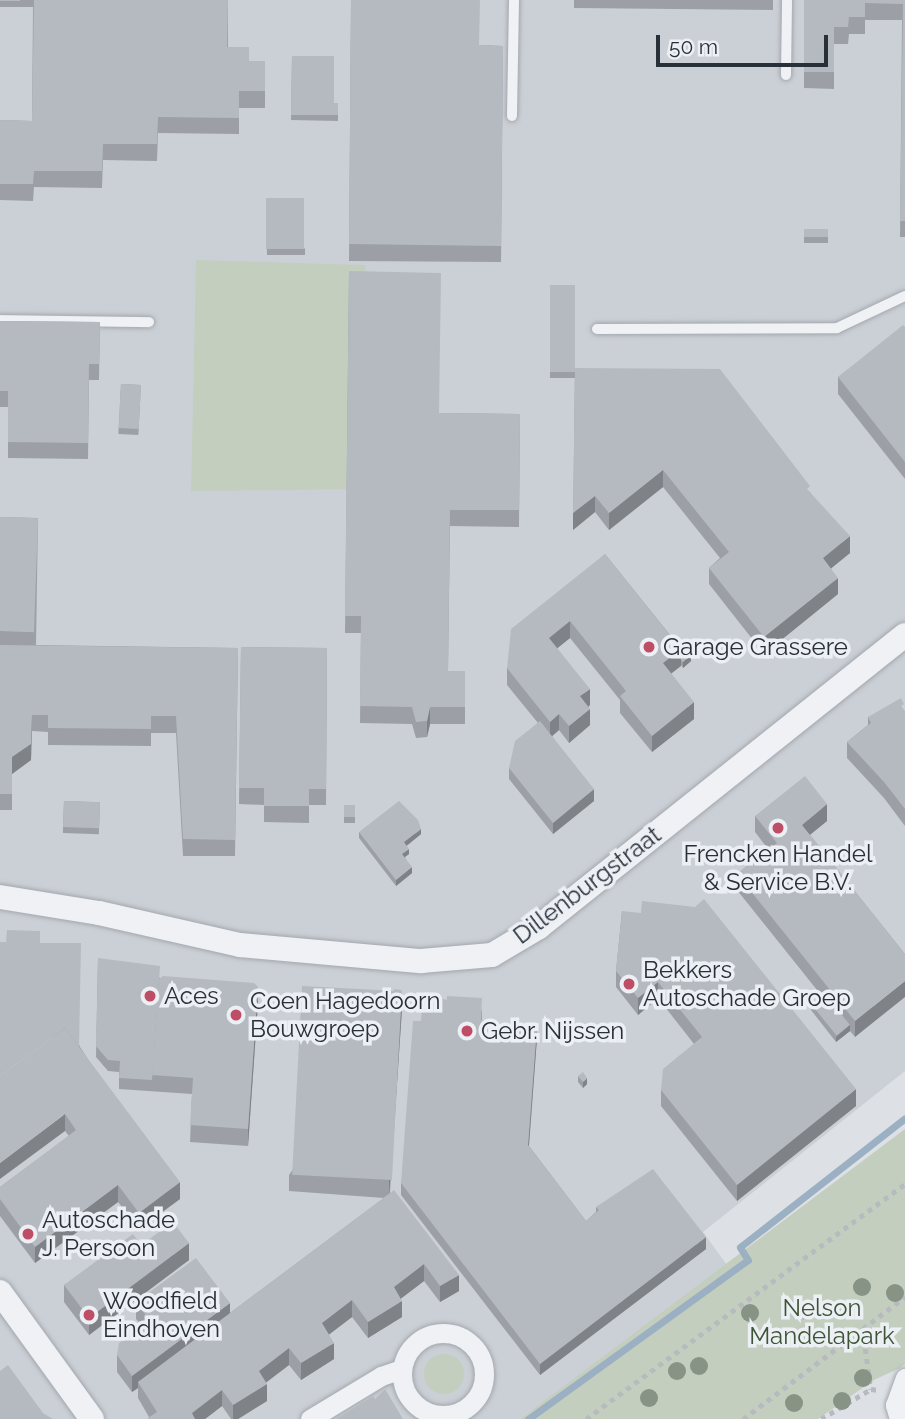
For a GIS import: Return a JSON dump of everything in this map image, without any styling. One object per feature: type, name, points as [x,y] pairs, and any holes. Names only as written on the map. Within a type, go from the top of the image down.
[{"type":"street","name":"Dillenburgstraat","points":[[0,897],[99,913],[240,946],[421,961],[492,955],[538,927],[905,635]]},
{"type":"street","points":[[0,1292],[92,1419]]},
{"type":"street","points":[[310,1419],[381,1376],[401,1369],[415,1343],[427,1335],[454,1334],[474,1347],[484,1368],[483,1382],[471,1404],[460,1412],[432,1414],[410,1400],[401,1369]]},
{"type":"street","points":[[900,1419],[901,1385]]},
{"type":"lane","points":[[512,116],[514,0]]},
{"type":"lane","points":[[786,75],[787,0]]},
{"type":"lane","points":[[597,329],[837,328],[905,296]]},
{"type":"lane","points":[[0,320],[149,323]]},
{"type":"path","points":[[586,1419],[905,1184]]},
{"type":"path","points":[[743,1419],[905,1297]]},
{"type":"path","points":[[862,1329],[871,1389]]},
{"type":"path","points":[[821,1419],[871,1389],[901,1385]]},
{"type":"shaded area","points":[[0,0],[905,0],[905,1071],[703,1232],[727,1265],[520,1419],[0,1419]]},
{"type":"green space","points":[[196,260],[365,265],[370,301],[361,489],[191,491]]},
{"type":"green space","name":"Nelson Mandelapark","points":[[905,1129],[905,1364],[900,1368],[874,1380],[818,1419],[520,1419]]},
{"type":"green space","points":[[444,1354],[458,1360],[464,1374],[458,1388],[444,1394],[430,1388],[424,1374],[430,1360]]},
{"type":"building","points":[[34,0],[228,0],[227,47],[249,47],[249,61],[265,61],[265,91],[239,91],[239,118],[158,117],[157,144],[103,144],[102,171],[34,171],[33,184],[0,184],[0,120],[32,121]]},
{"type":"building","points":[[351,0],[480,0],[479,45],[503,46],[501,246],[349,244]]},
{"type":"building","points":[[804,0],[905,0],[905,221],[900,221],[903,4],[865,3],[865,17],[849,17],[848,27],[834,27],[834,72],[804,72]]},
{"type":"building","points":[[292,56],[334,56],[334,103],[338,103],[338,115],[291,115]]},
{"type":"building","points":[[266,198],[304,198],[304,249],[266,249]]},
{"type":"building","points":[[804,229],[828,229],[828,237],[804,237]]},
{"type":"building","points":[[349,271],[441,273],[439,413],[520,414],[519,510],[450,510],[448,671],[465,671],[465,707],[430,707],[427,721],[416,722],[412,707],[360,706],[361,616],[345,616]]},
{"type":"building","points":[[550,285],[575,285],[575,372],[550,372]]},
{"type":"building","points":[[0,321],[100,322],[99,364],[89,364],[88,443],[8,442],[8,391],[0,391]]},
{"type":"building","points":[[903,325],[905,327],[905,462],[838,377]]},
{"type":"building","points":[[575,368],[720,369],[810,486],[807,489],[850,536],[823,558],[838,578],[764,637],[709,568],[729,552],[663,470],[609,513],[595,496],[573,513]]},
{"type":"building","points":[[121,384],[141,385],[139,429],[119,428]]},
{"type":"building","points":[[0,517],[38,518],[34,632],[0,631]]},
{"type":"building","points":[[605,554],[681,649],[663,663],[694,702],[652,736],[620,696],[626,691],[570,621],[549,638],[590,689],[580,696],[590,709],[569,726],[559,714],[550,722],[507,668],[511,629]]},
{"type":"building","points":[[0,645],[238,648],[235,840],[183,839],[176,716],[151,716],[151,729],[48,728],[48,715],[32,715],[31,744],[12,757],[12,794],[0,794]]},
{"type":"building","points":[[682,645],[691,655],[683,662],[679,647]]},
{"type":"building","points":[[241,647],[327,648],[326,789],[309,789],[309,806],[264,806],[264,788],[239,788]]},
{"type":"building","points":[[901,698],[904,704],[901,706],[905,711],[905,809],[847,742],[871,723],[868,717]]},
{"type":"building","points":[[540,721],[594,789],[553,823],[509,768],[515,741]]},
{"type":"building","points":[[805,776],[827,804],[802,825],[905,954],[905,981],[855,1021],[737,874],[777,843],[755,816]]},
{"type":"building","points":[[64,801],[100,802],[99,828],[63,827]]},
{"type":"building","points":[[399,801],[418,820],[421,829],[404,842],[409,849],[402,854],[412,867],[396,880],[359,832]]},
{"type":"building","points":[[344,805],[355,805],[355,817],[344,817]]},
{"type":"building","points":[[704,899],[856,1089],[737,1185],[661,1090],[663,1069],[702,1037],[658,982],[638,998],[616,971],[622,911],[641,913],[642,901],[695,907]]},
{"type":"building","points":[[7,930],[40,931],[40,943],[81,943],[79,1047],[65,1028],[0,1076],[0,942],[6,942]]},
{"type":"building","points":[[98,958],[160,966],[152,1080],[119,1078],[120,1061],[108,1060],[96,1046]]},
{"type":"building","points":[[163,976],[254,983],[258,987],[248,1129],[190,1125],[193,1078],[152,1075],[159,979]]},
{"type":"building","points":[[302,986],[402,991],[392,1180],[292,1175]]},
{"type":"building","points":[[824,993],[850,1025],[837,1036],[811,1004]]},
{"type":"building","points":[[423,994],[447,1000],[447,996],[482,998],[481,1020],[491,1021],[491,1026],[537,1026],[528,1145],[586,1221],[599,1210],[596,1207],[653,1169],[706,1237],[540,1364],[401,1183],[413,1021],[421,1021]]},
{"type":"building","points":[[65,1028],[180,1182],[139,1213],[118,1185],[35,1247],[0,1199],[0,1187],[76,1130],[65,1114],[0,1163],[0,1076]]},
{"type":"building","points":[[583,1072],[587,1078],[583,1082],[578,1076]]},
{"type":"building","points":[[394,1190],[459,1275],[440,1286],[424,1264],[394,1287],[402,1301],[368,1322],[352,1300],[322,1323],[334,1343],[301,1363],[289,1348],[259,1371],[267,1384],[233,1405],[222,1390],[192,1413],[195,1419],[148,1418],[157,1412],[138,1382]]},
{"type":"building","points":[[173,1222],[189,1243],[89,1318],[64,1285],[133,1234],[141,1245]]},
{"type":"building","points":[[196,1258],[230,1303],[132,1376],[117,1355],[119,1343],[150,1321],[136,1302]]},
{"type":"building","points":[[8,1365],[43,1413],[53,1419],[0,1419],[0,1371]]},
{"type":"building","points":[[385,1389],[403,1419],[336,1419],[373,1396],[375,1399]]},
{"type":"waterway","points":[[528,1419],[748,1260],[740,1247],[905,1118]]},
{"type":"place","name":"Garage Grassere","points":[[649,647]]},
{"type":"place","name":"Frencken Handel & Service B.V.","points":[[778,828]]},
{"type":"place","name":"Bekkers Autoschade Groep","points":[[629,984]]},
{"type":"place","name":"Aces","points":[[150,996]]},
{"type":"place","name":"Coen Hagedoorn Bouwgroep","points":[[236,1015]]},
{"type":"place","name":"Gebr. Nijssen","points":[[467,1031]]},
{"type":"place","name":"Autoschade J. Persoon","points":[[28,1234]]},
{"type":"place","name":"Woodfield Eindhoven","points":[[89,1315]]}]
